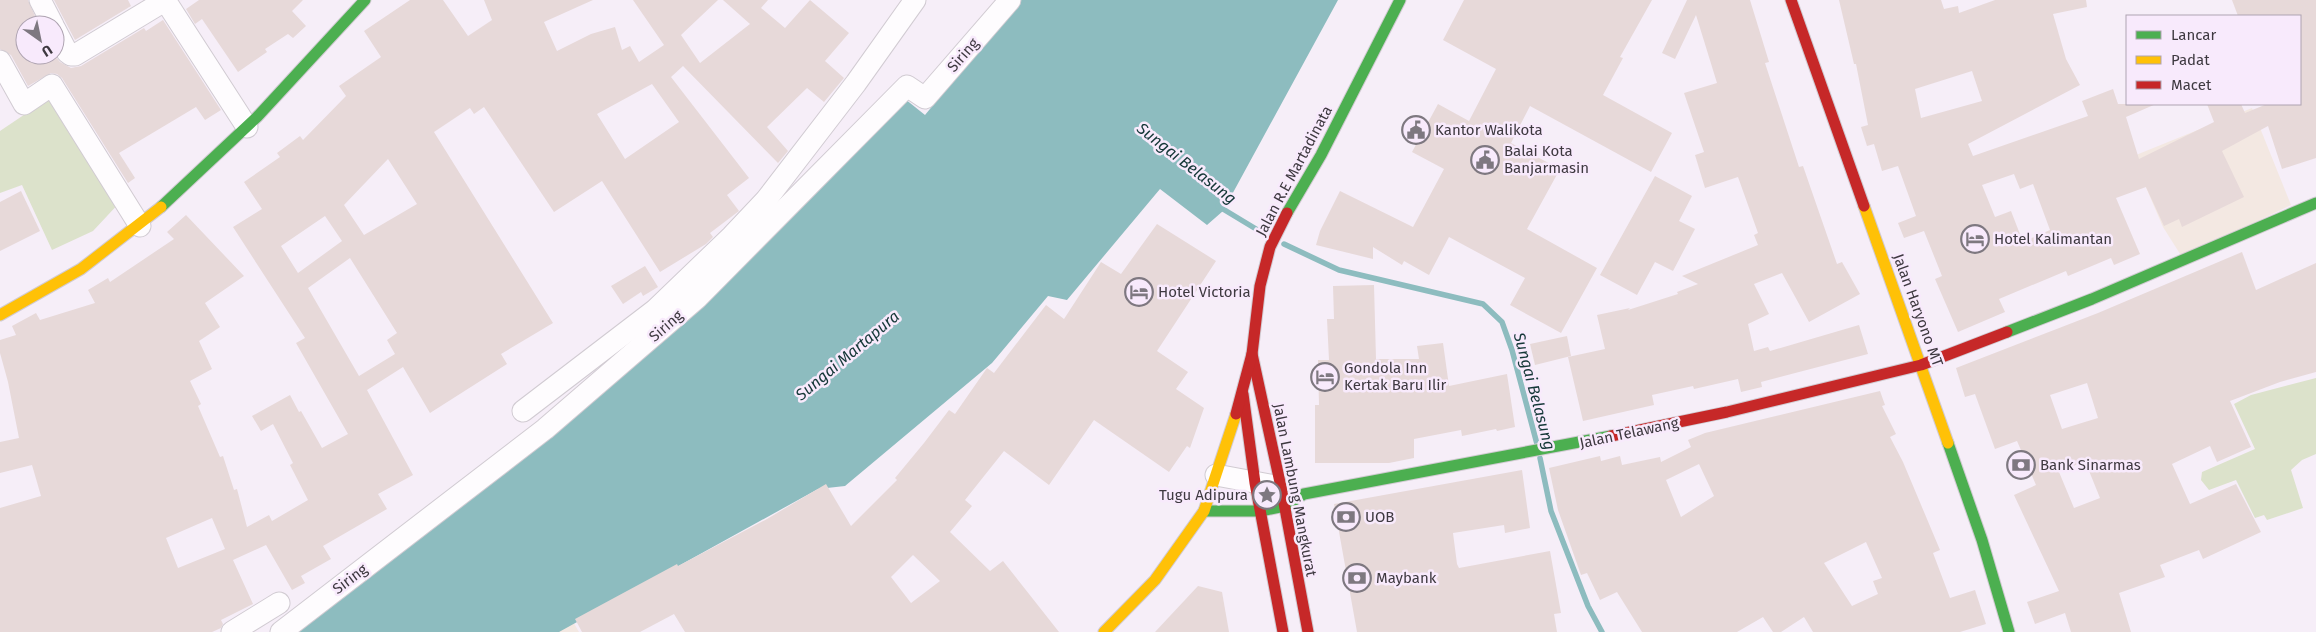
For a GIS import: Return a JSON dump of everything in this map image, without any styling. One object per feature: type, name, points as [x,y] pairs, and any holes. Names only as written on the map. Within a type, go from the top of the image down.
[{"type":"main road","points":[[0,315],[90,263],[140,226],[189,183],[247,127],[341,23],[366,0]]},
{"type":"main road","name":"Jalan R.E Martadinata","points":[[1104,632],[1155,580],[1204,511],[1243,394],[1252,354],[1260,286],[1270,247],[1286,214],[1321,155],[1400,0]]},
{"type":"main road","name":"Jalan Haryono MT","points":[[1791,0],[1982,540],[2009,632]]},
{"type":"main road","name":"Jalan Telawang","points":[[1304,494],[1552,449],[1727,412],[1921,365],[2092,299],[2316,203]]},
{"type":"main road","name":"Jalan Lambung Mangkurat","points":[[1252,354],[1283,497],[1308,632]]},
{"type":"main road","points":[[1243,394],[1254,483],[1261,511],[1283,632]]},
{"type":"main road","points":[[1204,511],[1261,511],[1283,497]]},
{"type":"street","points":[[40,0],[48,15]]},
{"type":"street","points":[[65,48],[71,55],[75,55],[166,0],[247,127]]},
{"type":"street","points":[[523,411],[655,310],[732,236],[772,192],[856,83],[915,0]]},
{"type":"street","name":"Siring","points":[[281,632],[544,429],[697,298],[907,86],[925,98],[1010,0]]},
{"type":"street","points":[[0,61],[24,104],[52,85],[140,226]]},
{"type":"street","name":"Jalan Telawang","points":[[1216,475],[1254,483],[1283,497],[1304,494]]},
{"type":"street","points":[[232,632],[279,602]]},
{"type":"shaded area","points":[[2252,108],[2291,205],[2182,257],[2163,227],[2138,169],[2136,155]]},
{"type":"shaded area","points":[[572,620],[579,632],[555,632]]},
{"type":"green space","points":[[52,96],[122,200],[93,231],[52,250],[22,185],[0,193],[0,131]]},
{"type":"green space","points":[[2316,378],[2316,454],[2302,460],[2291,470],[2303,508],[2267,520],[2264,515],[2255,518],[2236,480],[2209,490],[2201,480],[2202,472],[2255,449],[2234,404],[2251,395]]},
{"type":"water","name":"Sungai Martapura","points":[[1020,0],[1338,0],[1223,211],[1207,225],[1160,189],[1067,300],[1048,296],[992,363],[845,486],[818,489],[559,632],[294,632],[440,520],[905,99],[925,115]]},
{"type":"building","points":[[0,0],[28,0],[35,15],[15,15],[15,62],[11,55],[0,49]]},
{"type":"building","points":[[54,0],[128,0],[131,6],[75,40],[65,21],[65,15],[62,15]]},
{"type":"building","points":[[199,0],[303,0],[292,11],[306,26],[293,38],[288,34],[265,49],[267,52],[238,72],[202,19],[195,24],[186,9]]},
{"type":"building","points":[[410,0],[443,0],[468,36],[492,20],[484,0],[593,0],[544,22],[557,51],[591,34],[615,27],[622,50],[630,46],[639,62],[664,45],[633,0],[718,0],[681,35],[700,63],[750,24],[723,0],[768,0],[761,8],[785,28],[810,0],[849,33],[825,61],[844,78],[824,102],[807,88],[767,127],[788,151],[778,163],[683,66],[671,77],[749,178],[727,195],[739,211],[710,233],[713,237],[706,244],[660,272],[602,181],[554,212],[484,107],[474,114],[470,108],[434,132],[553,323],[501,354],[507,364],[430,413],[403,367],[367,390],[413,475],[378,494],[387,509],[323,546],[331,559],[301,576],[305,583],[292,590],[266,545],[233,560],[253,604],[221,620],[223,624],[221,628],[212,632],[0,632],[0,508],[41,496],[32,465],[0,473],[0,442],[19,438],[0,353],[0,340],[16,335],[12,326],[36,313],[40,320],[95,303],[88,290],[108,278],[110,282],[174,239],[167,232],[186,215],[244,276],[205,303],[220,327],[199,341],[212,369],[190,381],[201,404],[198,406],[220,457],[223,456],[234,490],[237,489],[247,527],[269,515],[272,521],[308,500],[290,465],[293,463],[273,424],[261,431],[252,416],[290,395],[322,448],[348,434],[296,343],[305,338],[233,227],[262,209],[244,182],[280,157],[277,153],[300,136],[303,140],[346,96],[339,86],[381,57],[364,31]],"holes":[[[652,84],[679,122],[625,159],[597,114]],[[388,159],[417,204],[364,235],[344,205]],[[325,216],[342,241],[298,273],[281,246]],[[350,258],[397,333],[387,340],[395,354],[359,376],[308,288]],[[212,518],[225,549],[178,568],[166,538]]]},
{"type":"building","points":[[1464,0],[1652,0],[1620,57],[1623,58],[1603,95],[1672,133],[1651,172],[1530,106],[1511,143],[1560,169],[1527,229],[1597,268],[1561,333],[1510,305],[1525,278],[1449,237],[1429,275],[1404,261],[1402,265],[1373,247],[1373,259],[1316,245],[1320,231],[1340,191],[1413,227],[1444,169],[1412,152],[1438,104],[1469,121],[1496,69],[1443,40]]},
{"type":"building","points":[[1687,0],[1750,0],[1769,62],[1765,63],[1799,167],[1803,166],[1837,264],[1842,262],[1860,294],[1809,322],[1782,273],[1754,284],[1769,314],[1748,324],[1754,351],[1768,347],[1770,351],[1859,325],[1868,354],[1761,382],[1762,387],[1741,392],[1738,379],[1694,389],[1693,386],[1652,395],[1654,405],[1583,421],[1568,357],[1605,349],[1597,315],[1630,308],[1628,310],[1678,294],[1677,292],[1698,284],[1682,276],[1758,245],[1754,235],[1758,233],[1738,177],[1705,188],[1695,155],[1704,152],[1684,93],[1717,83],[1696,15],[1675,59],[1662,53]]},
{"type":"building","points":[[1839,0],[1941,0],[1944,9],[1958,6],[1959,13],[1995,0],[2086,0],[2087,7],[2053,14],[2066,59],[2080,85],[1968,144],[1973,156],[2088,116],[2082,101],[2113,89],[2118,104],[2154,105],[2126,117],[2139,159],[2214,122],[2207,105],[2241,105],[2245,113],[2265,105],[2301,105],[2301,15],[2238,15],[2232,0],[2316,0],[2316,158],[2282,169],[2268,126],[2222,151],[2244,197],[2182,227],[2179,219],[2164,226],[2146,187],[2116,198],[2140,254],[2114,265],[2111,258],[2068,276],[2066,271],[1999,299],[2005,312],[1958,332],[1935,279],[1942,276],[1924,231],[1904,238],[1898,223],[1916,216],[1898,166],[1882,171],[1874,144],[1867,146],[1861,127],[1868,125],[1856,64],[1854,64]],"holes":[[[1972,71],[1982,101],[1921,118],[1915,89]],[[2014,174],[2020,189],[2033,184],[2050,230],[2023,242],[2011,211],[1995,217],[1982,185]]]},
{"type":"building","points":[[163,20],[221,110],[205,120],[196,107],[119,153],[135,178],[128,183],[62,78],[57,74],[51,73],[28,86],[16,65],[65,65],[71,68],[81,66],[144,28],[146,31]]},
{"type":"building","points":[[1655,176],[1692,196],[1679,221],[1695,229],[1673,271],[1655,262],[1637,295],[1600,275]]},
{"type":"building","points":[[21,191],[40,231],[0,251],[0,202]]},
{"type":"building","points":[[1157,224],[1216,261],[1157,351],[1188,372],[1176,389],[1204,408],[1190,448],[1187,446],[1169,472],[1094,420],[1049,485],[1004,451],[965,500],[972,506],[950,532],[990,571],[1003,561],[1059,632],[685,632],[674,614],[640,632],[582,632],[575,619],[677,564],[678,566],[767,519],[826,484],[851,526],[897,480],[895,478],[949,410],[955,414],[987,368],[994,373],[1046,305],[1064,319],[1101,262],[1121,274]],"holes":[[[913,555],[940,581],[911,603],[891,577]]]},
{"type":"building","points":[[2242,252],[2256,290],[2316,263],[2316,372],[2280,382],[2230,401],[2251,447],[2217,462],[2210,446],[2172,464],[2190,504],[2236,484],[2261,532],[2203,559],[2199,550],[2160,565],[2165,577],[2119,593],[2131,632],[2071,632],[2065,613],[2035,624],[2027,602],[2059,591],[2014,495],[2036,485],[2017,441],[1995,449],[1975,394],[1965,397],[1956,368],[2098,313]],"holes":[[[2087,383],[2098,418],[2062,429],[2050,395]],[[2085,461],[2100,498],[2074,508],[2059,472]]]},
{"type":"building","points":[[645,266],[658,287],[643,296],[641,292],[623,304],[611,286]]},
{"type":"building","points":[[1374,285],[1376,359],[1419,359],[1417,346],[1443,343],[1449,386],[1507,374],[1515,427],[1462,436],[1461,430],[1414,439],[1414,458],[1389,463],[1315,463],[1315,405],[1319,405],[1318,360],[1329,360],[1327,319],[1334,319],[1333,286]]},
{"type":"building","points":[[1567,336],[1571,356],[1535,365],[1530,344]]},
{"type":"building","points":[[1880,391],[1885,405],[1882,406],[1896,434],[1890,437],[1903,462],[1940,550],[1933,553],[1950,598],[1975,590],[1986,624],[1960,632],[1813,632],[1804,617],[1781,632],[1773,632],[1763,617],[1737,632],[1642,632],[1617,592],[1600,600],[1587,573],[1581,575],[1558,510],[1549,468],[1600,456],[1601,461],[1620,456],[1622,465],[1660,457],[1661,462],[1691,447],[1688,440],[1705,433]],"holes":[[[1699,464],[1714,496],[1681,517],[1666,480]],[[1866,542],[1882,578],[1873,581],[1878,594],[1852,606],[1824,563]]]},
{"type":"building","points":[[1522,470],[1530,528],[1505,533],[1504,525],[1453,533],[1457,564],[1459,568],[1550,551],[1561,613],[1554,614],[1557,632],[1357,632],[1334,504]]},
{"type":"building","points":[[1198,586],[1222,592],[1229,632],[1155,632]]},
{"type":"waterway","name":"Sungai Belasung","points":[[1218,206],[1261,232]]},
{"type":"waterway","name":"Sungai Belasung","points":[[1284,244],[1339,270],[1483,304],[1502,322],[1512,350],[1537,444]]},
{"type":"waterway","name":"Sungai Belasung","points":[[1540,458],[1551,511],[1588,606],[1602,632]]},
{"type":"traffic: fast","points":[[161,207],[257,117],[365,0]]},
{"type":"traffic: fast","points":[[1287,213],[1321,155],[1400,0]]},
{"type":"traffic: fast","points":[[2007,332],[2092,299],[2316,203]]},
{"type":"traffic: fast","points":[[1204,511],[1261,511],[1285,506],[1304,494],[1611,436]]},
{"type":"traffic: fast","points":[[1948,443],[1982,540],[2009,632]]},
{"type":"traffic: slow","points":[[1864,206],[1948,443]]},
{"type":"traffic: slow","points":[[0,315],[81,269],[161,207]]},
{"type":"traffic: slow","points":[[1104,632],[1155,580],[1204,511],[1236,414]]},
{"type":"traffic: jam","points":[[1791,0],[1864,206]]},
{"type":"traffic: jam","points":[[1236,414],[1252,354],[1260,286],[1270,247],[1287,213]]},
{"type":"traffic: jam","points":[[1611,436],[1727,412],[1921,365],[2007,332]]},
{"type":"traffic: jam","points":[[1252,354],[1281,487],[1308,632]]},
{"type":"traffic: jam","points":[[1243,394],[1255,483],[1283,632]]},
{"type":"place","name":"Kantor Walikota","points":[[1416,130]]},
{"type":"place","name":"Balai Kota Banjarmasin","points":[[1485,160]]},
{"type":"place","name":"Hotel Kalimantan","points":[[1975,239]]},
{"type":"place","name":"Hotel Victoria","points":[[1139,292]]},
{"type":"place","name":"Gondola Inn Kertak Baru Ilir","points":[[1325,377]]},
{"type":"place","name":"Bank Sinarmas","points":[[2021,465]]},
{"type":"place","name":"Tugu Adipura","points":[[1267,495]]},
{"type":"place","name":"UOB","points":[[1346,517]]},
{"type":"place","name":"Maybank","points":[[1357,578]]}]
